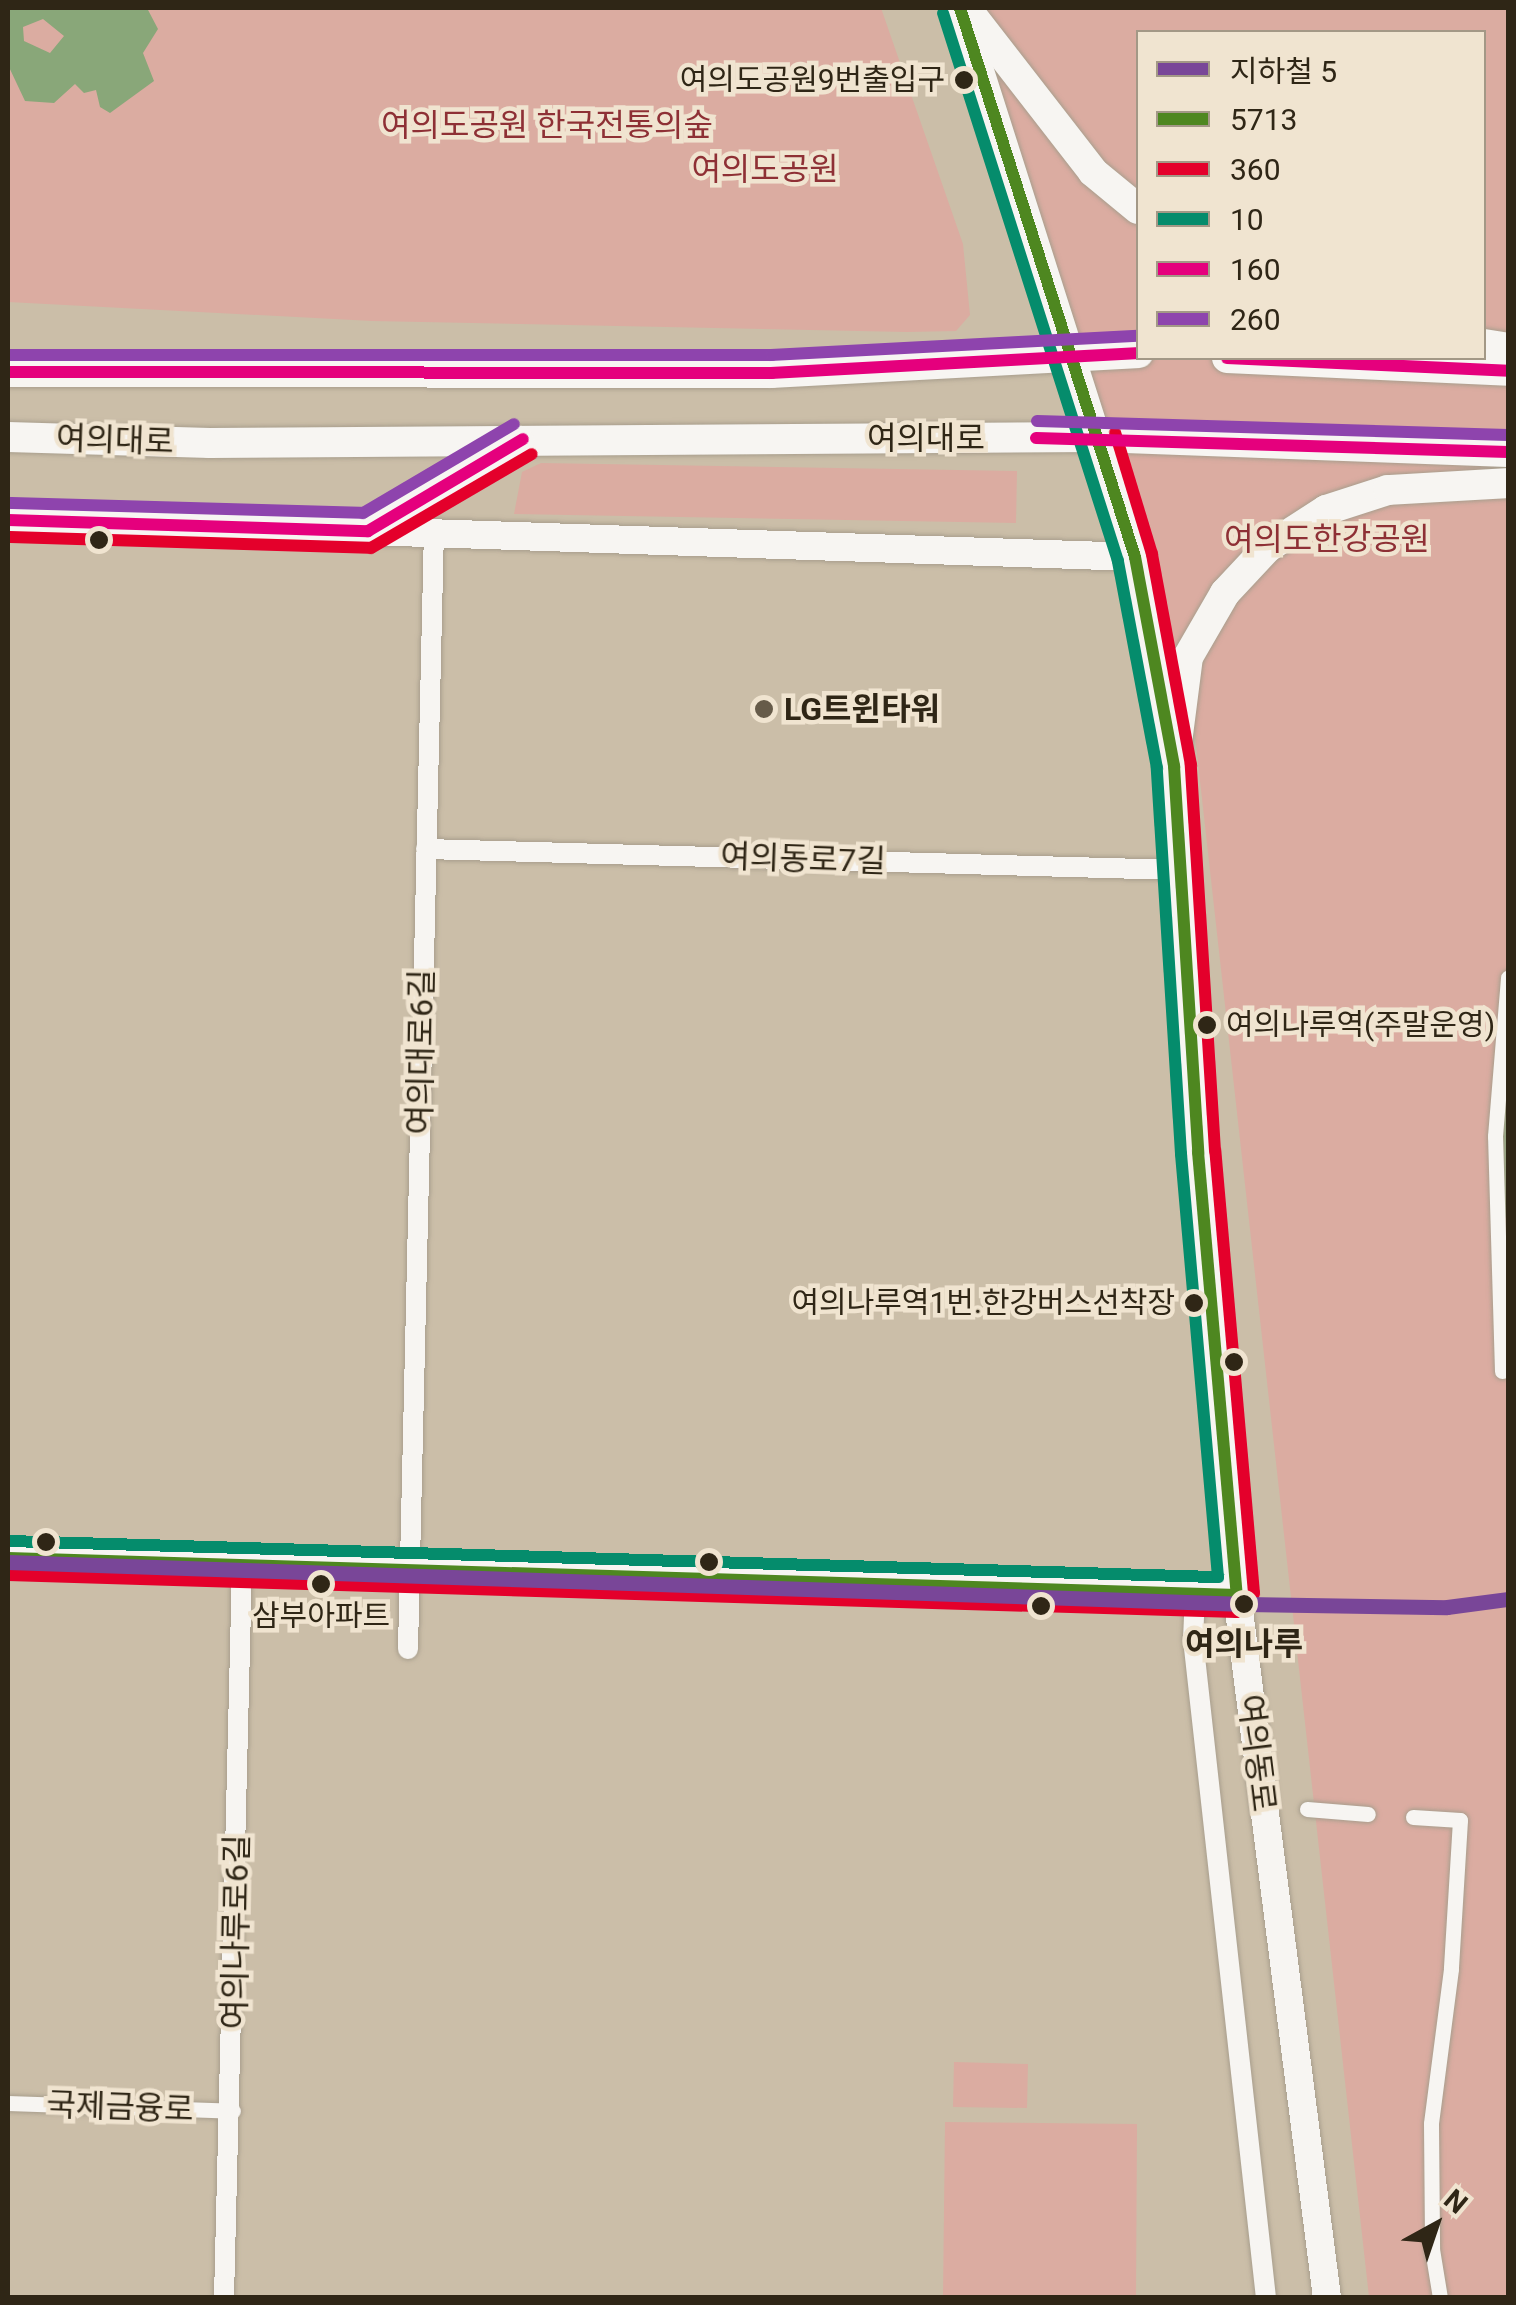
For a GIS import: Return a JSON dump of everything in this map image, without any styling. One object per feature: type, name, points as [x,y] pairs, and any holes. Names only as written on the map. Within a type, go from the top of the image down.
[{"type":"main road","points":[[963,8],[1092,172],[1136,207]]},
{"type":"main road","name":"여의동로","points":[[963,8],[1136,557],[1174,766],[1237,1595],[1328,2298]]},
{"type":"main road","name":"여의대로","points":[[8,372],[772,373],[1136,353]]},
{"type":"main road","points":[[1256,360],[1508,371]]},
{"type":"main road","name":"여의대로","points":[[8,437],[210,443],[1098,437],[1508,452]]},
{"type":"main road","points":[[368,531],[523,439]]},
{"type":"main road","points":[[1174,766],[1188,656],[1225,592],[1277,539],[1326,510],[1388,490],[1508,483]]},
{"type":"main road","points":[[8,520],[1136,557]]},
{"type":"street","name":"여의대로6길","points":[[408,1649],[434,534]]},
{"type":"street","name":"여의동로7길","points":[[426,849],[1179,870]]},
{"type":"street","points":[[1502,1372],[1495,1136],[1508,978]]},
{"type":"street","points":[[15,1554],[242,1566],[1237,1595]]},
{"type":"street","name":"여의나루로6길","points":[[224,2298],[233,2110],[242,1566]]},
{"type":"street","points":[[1195,1594],[1194,1639],[1266,2298]]},
{"type":"street","points":[[1307,1809],[1368,1814]]},
{"type":"street","points":[[1413,1817],[1460,1820],[1451,1969],[1431,2124],[1432,2249],[1440,2298]]},
{"type":"street","name":"국제금융로","points":[[8,2102],[233,2110]]},
{"type":"green space","name":"여의도공원","points":[[8,8],[881,8],[963,244],[970,315],[956,331],[907,332],[372,321],[8,302]]},
{"type":"green space","name":"여의도한강공원","points":[[973,8],[1508,8],[1508,2297],[1369,2297],[1193,718]]},
{"type":"green space","points":[[541,463],[1017,471],[1016,523],[514,514],[522,472]]},
{"type":"green space","points":[[954,2062],[1028,2064],[1027,2108],[953,2107]]},
{"type":"green space","points":[[945,2122],[1137,2124],[1136,2297],[943,2297]]},
{"type":"shaded area","points":[[8,8],[147,8],[158,29],[143,53],[154,81],[110,113],[100,107],[96,90],[84,93],[75,84],[54,103],[25,101],[8,65]],"holes":[[[43,19],[64,36],[50,53],[24,41],[23,27]]]},
{"type":"waterway","points":[[1504,1207],[1506,1084]]},
{"type":"metro line","name":"5","points":[[8,1562],[1245,1604],[1447,1607],[1508,1599]]},
{"type":"transit line","name":"5713","points":[[960,8],[1135,557],[1174,766],[1198,1152],[1237,1595]]},
{"type":"transit line","name":"10","points":[[9,1541],[1218,1577],[1181,1154],[1157,768],[1118,561],[943,13]]},
{"type":"transit line","name":"260","points":[[8,355],[772,355],[1136,336]]},
{"type":"transit line","name":"160","points":[[8,372],[772,373],[1136,353]]},
{"type":"transit line","name":"160","points":[[1270,360],[1508,371]]},
{"type":"transit line","name":"260","points":[[1037,421],[1508,435]]},
{"type":"transit line","name":"260","points":[[9,503],[363,513],[514,424]]},
{"type":"transit line","name":"360","points":[[8,1575],[1236,1612],[1249,1608],[1254,1593],[1215,1151],[1191,765],[1152,554],[1115,432]]},
{"type":"transit line","name":"160","points":[[1036,438],[1508,452]]},
{"type":"transit line","name":"160","points":[[8,520],[368,531],[523,439]]},
{"type":"transit line","name":"360","points":[[8,537],[371,548],[532,454]]},
{"type":"transit line","name":"5713","points":[[8,1558],[1237,1595]]},
{"type":"place","name":"여의도공원9번출입구","points":[[964,80]]},
{"type":"place","name":"LG트윈타워","points":[[764,709]]},
{"type":"place","name":"여의나루역(주말운영)","points":[[1207,1025]]},
{"type":"place","name":"여의나루역1번.한강버스선착장","points":[[1194,1303]]},
{"type":"place","name":"삼부아파트","points":[[321,1584]]},
{"type":"place","name":"여의나루","points":[[1244,1604]]},
{"type":"park label","name":"여의도공원 한국전통의숲","points":[[547,125]]}]
